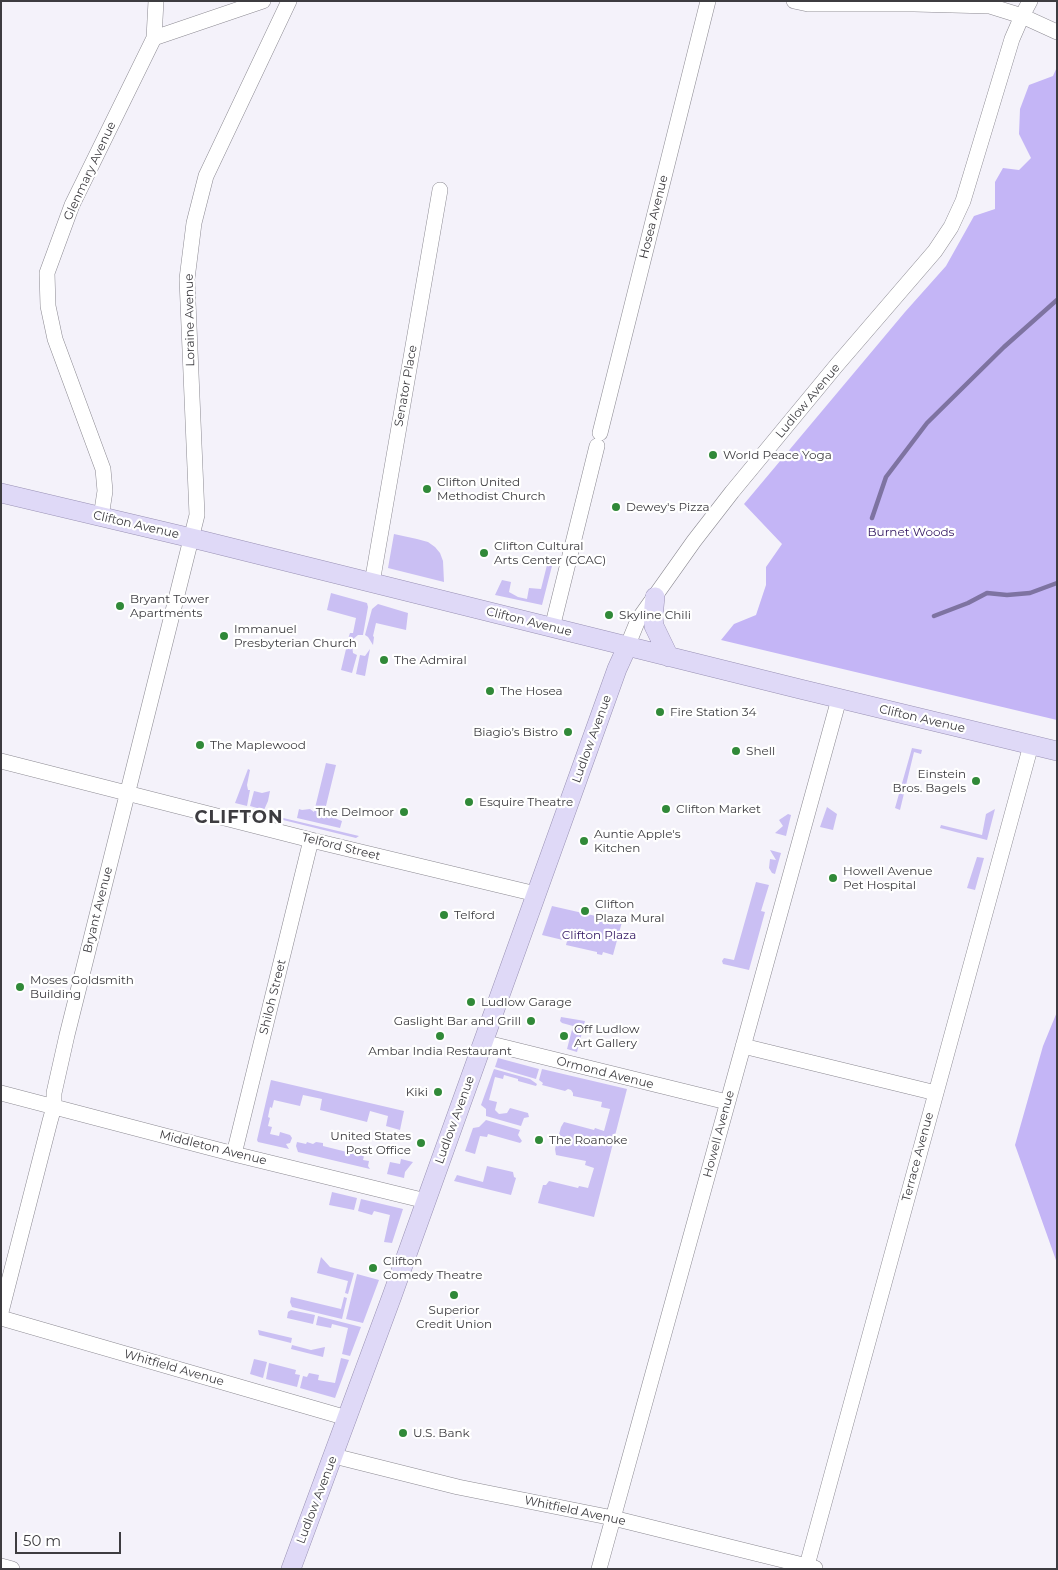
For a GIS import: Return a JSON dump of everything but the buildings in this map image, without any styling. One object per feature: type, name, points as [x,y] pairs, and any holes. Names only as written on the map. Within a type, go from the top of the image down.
[{"type":"main road","name":"Clifton Avenue","points":[[1,493],[372,582],[839,699],[1057,751]]},
{"type":"main road","points":[[655,598],[653,617],[656,635],[669,657]]},
{"type":"main road","name":"Ludlow Avenue","points":[[291,1569],[334,1456],[626,646]]},
{"type":"street","name":"Glenmary Avenue","points":[[101,517],[105,491],[104,475],[55,339],[48,306],[47,273],[72,205],[154,38],[156,1]]},
{"type":"street","points":[[154,38],[263,1]]},
{"type":"street","name":"Loraine Avenue","points":[[191,538],[197,515],[187,279],[194,223],[206,176],[289,1]]},
{"type":"street","name":"Hosea Avenue","points":[[552,628],[708,1]]},
{"type":"street","points":[[794,1],[808,4],[914,2],[990,6],[1022,16],[1057,32]]},
{"type":"street","name":"Ludlow Avenue","points":[[626,646],[638,620],[732,492],[935,251],[951,227],[965,194],[1012,39],[1030,1]]},
{"type":"street","name":"Senator Place","points":[[372,582],[440,190]]},
{"type":"street","name":"Bryant Avenue","points":[[1,1312],[54,1107],[54,1093],[67,1035],[191,538]]},
{"type":"street","name":"Howell Avenue","points":[[599,1569],[839,699]]},
{"type":"street","name":"Terrace Avenue","points":[[810,1568],[1031,745]]},
{"type":"street","name":"Telford Street","points":[[1,761],[312,840],[536,894]]},
{"type":"street","name":"Shiloh Street","points":[[234,1154],[312,840]]},
{"type":"street","name":"Ormond Avenue","points":[[483,1042],[727,1102]]},
{"type":"street","points":[[743,1046],[936,1093]]},
{"type":"street","name":"Middleton Avenue","points":[[1,1093],[234,1154],[426,1201]]},
{"type":"street","name":"Whitfield Avenue","points":[[1,1318],[347,1418]]},
{"type":"street","name":"Whitfield Avenue","points":[[334,1456],[465,1488],[613,1518],[810,1568]]},
{"type":"street","points":[[1,1566],[12,1569]]},
{"type":"green space","name":"Burnet Woods","points":[[1057,67],[1057,720],[721,640],[734,624],[756,615],[766,585],[766,567],[782,544],[744,504],[946,266],[974,216],[995,209],[995,182],[1003,168],[1019,170],[1031,158],[1019,134],[1020,109],[1029,85],[1053,76]]},
{"type":"green space","points":[[394,534],[428,542],[435,547],[443,561],[444,582],[388,568]]},
{"type":"green space","points":[[548,561],[553,562],[542,605],[495,595],[502,580],[511,582],[509,592],[527,599],[529,588],[541,589]]},
{"type":"green space","points":[[331,593],[367,603],[363,635],[358,635],[352,640],[348,639],[350,633],[353,633],[356,618],[327,610]]},
{"type":"green space","points":[[378,604],[408,613],[406,630],[376,623],[373,645],[365,635],[372,609]]},
{"type":"green space","points":[[347,645],[352,645],[353,653],[357,655],[352,673],[341,670]]},
{"type":"green space","points":[[370,649],[365,676],[356,674],[360,655],[365,656]]},
{"type":"green space","points":[[912,748],[922,750],[921,754],[914,752],[900,810],[895,808]]},
{"type":"green space","points":[[326,763],[336,765],[324,814],[342,821],[340,828],[297,818],[299,809],[310,809],[314,812]]},
{"type":"green space","points":[[248,769],[250,770],[247,785],[248,790],[250,790],[247,806],[235,803]]},
{"type":"green space","points":[[254,791],[262,793],[270,791],[264,810],[250,806]]},
{"type":"green space","points":[[827,807],[837,814],[833,830],[820,827]]},
{"type":"green space","points":[[995,809],[987,840],[940,828],[941,825],[982,835],[986,814]]},
{"type":"green space","points":[[788,814],[791,815],[786,836],[775,833],[783,826],[779,820]]},
{"type":"green space","points":[[279,817],[359,836],[356,838],[279,819]]},
{"type":"green space","points":[[770,850],[781,853],[775,874],[769,868],[770,859],[776,860]]},
{"type":"green space","points":[[977,857],[984,858],[975,890],[967,888]]},
{"type":"green space","points":[[756,882],[769,885],[761,911],[765,912],[749,970],[723,964],[724,958],[734,960]]},
{"type":"green space","name":"Clifton Plaza","points":[[552,906],[622,922],[613,955],[603,952],[602,955],[597,954],[597,952],[566,945],[567,941],[542,935]]},
{"type":"green space","points":[[1057,1012],[1057,1263],[1015,1145],[1043,1046]]},
{"type":"green space","points":[[561,1017],[585,1021],[577,1052],[567,1049],[573,1026],[562,1023],[560,1021]]},
{"type":"green space","points":[[498,1058],[539,1069],[536,1079],[495,1067]]},
{"type":"green space","points":[[494,1069],[530,1079],[537,1084],[536,1086],[504,1075],[503,1079],[495,1077],[489,1100],[497,1102],[495,1110],[499,1114],[507,1113],[510,1108],[528,1113],[529,1117],[524,1118],[521,1126],[486,1116],[486,1109],[481,1105]]},
{"type":"green space","points":[[542,1069],[627,1089],[594,1217],[538,1203],[543,1185],[546,1185],[549,1181],[578,1188],[579,1186],[588,1188],[594,1168],[585,1165],[586,1161],[556,1155],[555,1149],[561,1127],[564,1122],[604,1131],[610,1109],[601,1107],[602,1102],[573,1096],[571,1090],[565,1091],[542,1085],[543,1083],[539,1080]]},
{"type":"green space","points":[[271,1080],[404,1111],[400,1130],[386,1126],[388,1116],[370,1111],[367,1122],[320,1110],[322,1099],[303,1095],[300,1106],[274,1100],[272,1108],[270,1107],[268,1126],[272,1127],[270,1134],[279,1136],[280,1132],[290,1135],[292,1138],[290,1143],[286,1144],[289,1149],[258,1142]]},
{"type":"green space","points":[[486,1120],[520,1130],[518,1135],[522,1141],[520,1143],[488,1134],[487,1137],[480,1136],[475,1154],[465,1151],[473,1128],[479,1127]]},
{"type":"green space","points":[[297,1142],[306,1144],[307,1142],[313,1144],[316,1142],[323,1143],[323,1146],[347,1152],[348,1149],[357,1151],[358,1154],[364,1156],[363,1160],[369,1161],[368,1166],[370,1169],[298,1152]]},
{"type":"green space","points":[[401,1159],[413,1162],[405,1172],[404,1178],[387,1174],[390,1162],[400,1164]]},
{"type":"green space","points":[[487,1166],[513,1172],[516,1178],[511,1195],[454,1181],[457,1175],[483,1182]]},
{"type":"green space","points":[[332,1192],[357,1198],[354,1210],[329,1205]]},
{"type":"green space","points":[[361,1199],[403,1209],[392,1243],[384,1242],[390,1215],[374,1211],[372,1215],[358,1211]]},
{"type":"green space","points":[[321,1257],[330,1267],[354,1273],[348,1294],[345,1293],[348,1281],[317,1273]]},
{"type":"green space","points":[[357,1274],[379,1280],[363,1323],[346,1319]]},
{"type":"green space","points":[[291,1297],[341,1309],[344,1297],[347,1298],[342,1319],[292,1307]]},
{"type":"green space","points":[[291,1310],[315,1315],[313,1324],[287,1318],[288,1312]]},
{"type":"green space","points":[[318,1316],[361,1327],[350,1356],[342,1354],[348,1328],[332,1324],[331,1328],[316,1325]]},
{"type":"green space","points":[[258,1330],[292,1338],[291,1343],[259,1335]]},
{"type":"green space","points":[[292,1345],[311,1350],[325,1347],[323,1357],[291,1349]]},
{"type":"green space","points":[[341,1358],[349,1360],[335,1398],[300,1388],[303,1376],[307,1377],[309,1373],[319,1375],[318,1380],[335,1383]]},
{"type":"green space","points":[[254,1359],[267,1362],[263,1378],[250,1374]]},
{"type":"green space","points":[[269,1363],[296,1370],[295,1374],[300,1375],[297,1387],[266,1379]]},
{"type":"waterway","points":[[872,518],[886,477],[927,423],[1004,347],[1057,300]]},
{"type":"waterway","points":[[934,616],[968,603],[987,593],[1007,595],[1030,593],[1057,583]]},
{"type":"place","name":"World Peace Yoga","points":[[713,455]]},
{"type":"place","name":"Clifton United Methodist Church","points":[[427,489]]},
{"type":"place","name":"Dewey's Pizza","points":[[616,507]]},
{"type":"place","name":"Clifton Cultural Arts Center (CCAC)","points":[[484,553]]},
{"type":"place","name":"Bryant Tower Apartments","points":[[120,606]]},
{"type":"place","name":"Skyline Chili","points":[[609,615]]},
{"type":"place","name":"Immanuel Presbyterian Church","points":[[224,636]]},
{"type":"place","name":"The Admiral","points":[[384,660]]},
{"type":"place","name":"The Hosea","points":[[490,691]]},
{"type":"place","name":"Fire Station 34","points":[[660,712]]},
{"type":"place","name":"Biagio’s Bistro","points":[[568,732]]},
{"type":"place","name":"The Maplewood","points":[[200,745]]},
{"type":"place","name":"Shell","points":[[736,751]]},
{"type":"place","name":"Einstein Bros. Bagels","points":[[976,781]]},
{"type":"place","name":"Esquire Theatre","points":[[469,802]]},
{"type":"place","name":"Clifton Market","points":[[666,809]]},
{"type":"place","name":"The Delmoor","points":[[404,812]]},
{"type":"place","name":"Auntie Apple's Kitchen","points":[[584,841]]},
{"type":"place","name":"Howell Avenue Pet Hospital","points":[[833,878]]},
{"type":"place","name":"Clifton Plaza Mural","points":[[585,911]]},
{"type":"place","name":"Telford","points":[[444,915]]},
{"type":"place","name":"Moses Goldsmith Building","points":[[20,987]]},
{"type":"place","name":"Ludlow Garage","points":[[471,1002]]},
{"type":"place","name":"Gaslight Bar and Grill","points":[[531,1021]]},
{"type":"place","name":"Ambar India Restaurant","points":[[440,1036]]},
{"type":"place","name":"Off Ludlow Art Gallery","points":[[564,1036]]},
{"type":"place","name":"Kiki","points":[[438,1092]]},
{"type":"place","name":"The Roanoke","points":[[539,1140]]},
{"type":"place","name":"United States Post Office","points":[[421,1143]]},
{"type":"place","name":"Clifton Comedy Theatre","points":[[373,1268]]},
{"type":"place","name":"Superior Credit Union","points":[[454,1295]]},
{"type":"place","name":"U.S. Bank","points":[[403,1433]]},
{"type":"district","name":"CLIFTON","points":[[239,818]]}]
